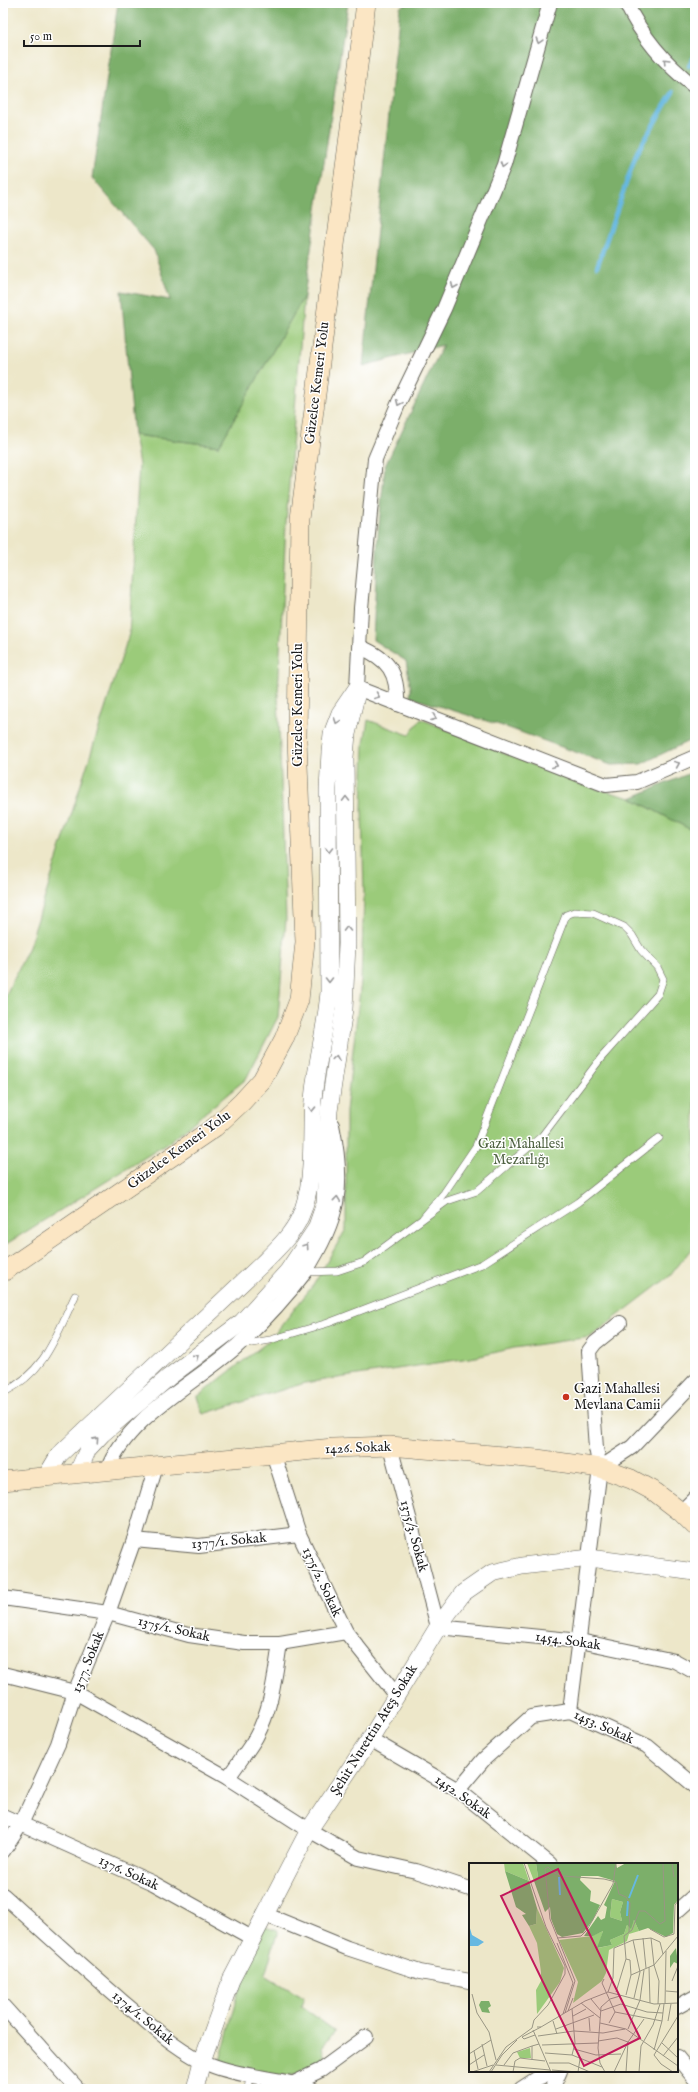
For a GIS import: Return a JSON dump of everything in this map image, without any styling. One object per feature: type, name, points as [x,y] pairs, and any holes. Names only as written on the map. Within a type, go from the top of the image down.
[{"type":"main road","name":"Güzelce Kemeri Yolu","points":[[3,1272],[215,1127],[242,1102],[262,1080],[284,1039],[299,1000],[305,942],[298,740],[300,519],[366,3]]},
{"type":"main road","name":"1426. Sokak","points":[[3,1481],[333,1448],[390,1446],[537,1459],[600,1468],[631,1479],[655,1492],[681,1512],[695,1526]]},
{"type":"street","points":[[77,1474],[88,1449],[102,1434],[163,1382],[242,1322],[288,1271],[316,1229],[325,1203],[329,1111],[344,1009],[347,944],[345,757],[347,734],[357,688],[362,593],[375,459],[399,402],[444,309],[504,165],[550,3]]},
{"type":"street","points":[[626,3],[637,26],[652,47],[680,75],[695,87]]},
{"type":"street","points":[[360,647],[373,653],[386,662],[395,677],[398,690],[398,704]]},
{"type":"street","points":[[357,688],[606,785],[637,782],[695,757]]},
{"type":"street","points":[[49,1477],[50,1470],[59,1455],[262,1264],[291,1233],[300,1218],[309,1183],[313,1100],[326,1022],[329,992],[328,784],[330,752],[332,734],[340,713],[357,688]]},
{"type":"street","points":[[107,1471],[112,1455],[122,1442],[158,1407],[236,1346],[294,1286],[305,1272],[331,1227],[337,1201],[339,1157],[329,1111]]},
{"type":"street","points":[[262,1264],[288,1271],[305,1272]]},
{"type":"street","points":[[570,1711],[580,1641],[600,1468],[596,1448],[589,1351],[594,1343],[620,1323]]},
{"type":"street","points":[[600,1468],[632,1447],[695,1381]]},
{"type":"street","name":"1375/3. Sokak","points":[[390,1446],[438,1627]]},
{"type":"street","name":"1375/2. Sokak","points":[[273,1454],[299,1534],[346,1632],[397,1696]]},
{"type":"street","name":"1377. Sokak","points":[[3,1850],[21,1824],[58,1744],[75,1692],[108,1613],[134,1540],[156,1466]]},
{"type":"street","points":[[681,1512],[695,1498]]},
{"type":"street","name":"1377/1. Sokak","points":[[134,1540],[199,1546],[299,1534]]},
{"type":"street","name":"Şehit Nurettin Ateş Sokak","points":[[195,2089],[202,2061],[231,1980],[309,1830],[370,1739],[438,1627],[463,1593],[492,1573],[522,1566],[590,1558],[695,1572]]},
{"type":"street","name":"1375/1. Sokak","points":[[3,1598],[108,1613],[189,1635],[244,1643],[280,1643],[346,1632]]},
{"type":"street","name":"1454. Sokak","points":[[438,1627],[580,1641],[675,1661],[695,1672]]},
{"type":"street","points":[[228,1778],[256,1737],[267,1713],[274,1687],[280,1643]]},
{"type":"street","points":[[3,1674],[75,1692],[228,1778],[309,1830],[358,1858],[416,1871],[469,1889]]},
{"type":"street","name":"1453. Sokak","points":[[458,1790],[484,1759],[532,1717],[570,1711],[647,1746],[695,1786]]},
{"type":"street","name":"1452. Sokak","points":[[370,1739],[458,1790],[549,1863]]},
{"type":"street","name":"1376. Sokak","points":[[3,1816],[153,1883],[252,1938]]},
{"type":"street","name":"1374/1. Sokak","points":[[3,1895],[78,1963],[171,2042],[202,2061],[249,2083],[294,2082],[311,2089]]},
{"type":"street","points":[[678,1910],[695,1895]]},
{"type":"street","points":[[264,1914],[347,1948],[420,1972],[469,1981]]},
{"type":"street","points":[[678,2006],[695,1997]]},
{"type":"street","points":[[3,2006],[78,2089]]},
{"type":"street","points":[[294,2082],[322,2070],[366,2037]]},
{"type":"street","points":[[678,2058],[695,2079]]},
{"type":"street","points":[[521,2089],[538,2078],[552,2072]]},
{"type":"street","points":[[552,2089],[560,2072]]},
{"type":"lane","points":[[305,1272],[337,1272],[364,1262],[447,1201],[477,1191],[542,1136],[601,1058],[658,994],[662,979],[658,967],[641,950],[632,935],[624,927],[593,913],[574,912],[566,915],[476,1146],[444,1193],[423,1218]]},
{"type":"lane","points":[[236,1346],[270,1340],[328,1323],[482,1264],[578,1202],[659,1138]]},
{"type":"lane","points":[[3,1393],[15,1387],[35,1371],[48,1353],[75,1296]]},
{"type":"green space","points":[[118,3],[348,3],[304,296],[219,446],[134,435],[121,291],[170,300],[154,250],[92,178]]},
{"type":"green space","points":[[410,3],[695,3],[695,738],[641,764],[611,765],[509,728],[410,697],[411,689],[406,661],[373,640],[378,534],[385,466],[443,345],[363,366],[400,7]]},
{"type":"green space","points":[[304,296],[286,522],[278,695],[286,920],[278,1017],[246,1079],[168,1143],[3,1246],[3,1001],[29,947],[129,634],[139,465],[134,435],[219,446]]},
{"type":"green space","name":"Gazi Mahallesi Mezarlığı","points":[[421,719],[576,783],[631,798],[695,832],[695,1244],[670,1276],[590,1337],[514,1348],[476,1357],[305,1383],[203,1414],[197,1397],[270,1340],[314,1284],[346,1229],[346,1111],[361,981],[364,896],[362,810],[364,743],[368,720],[409,735]]},
{"type":"green space","points":[[695,771],[695,832],[631,798]]},
{"type":"green space","points":[[265,1926],[278,1930],[265,1975],[304,1998],[301,2006],[335,2031],[322,2047],[326,2061],[306,2074],[270,2077],[220,2061],[238,1995]]},
{"type":"waterway","points":[[689,66],[695,56]]},
{"type":"waterway","points":[[597,267],[637,152],[673,92]]},
{"type":"place","name":"Gazi Mahallesi Mevlana Camii","points":[[566,1397]]}]
